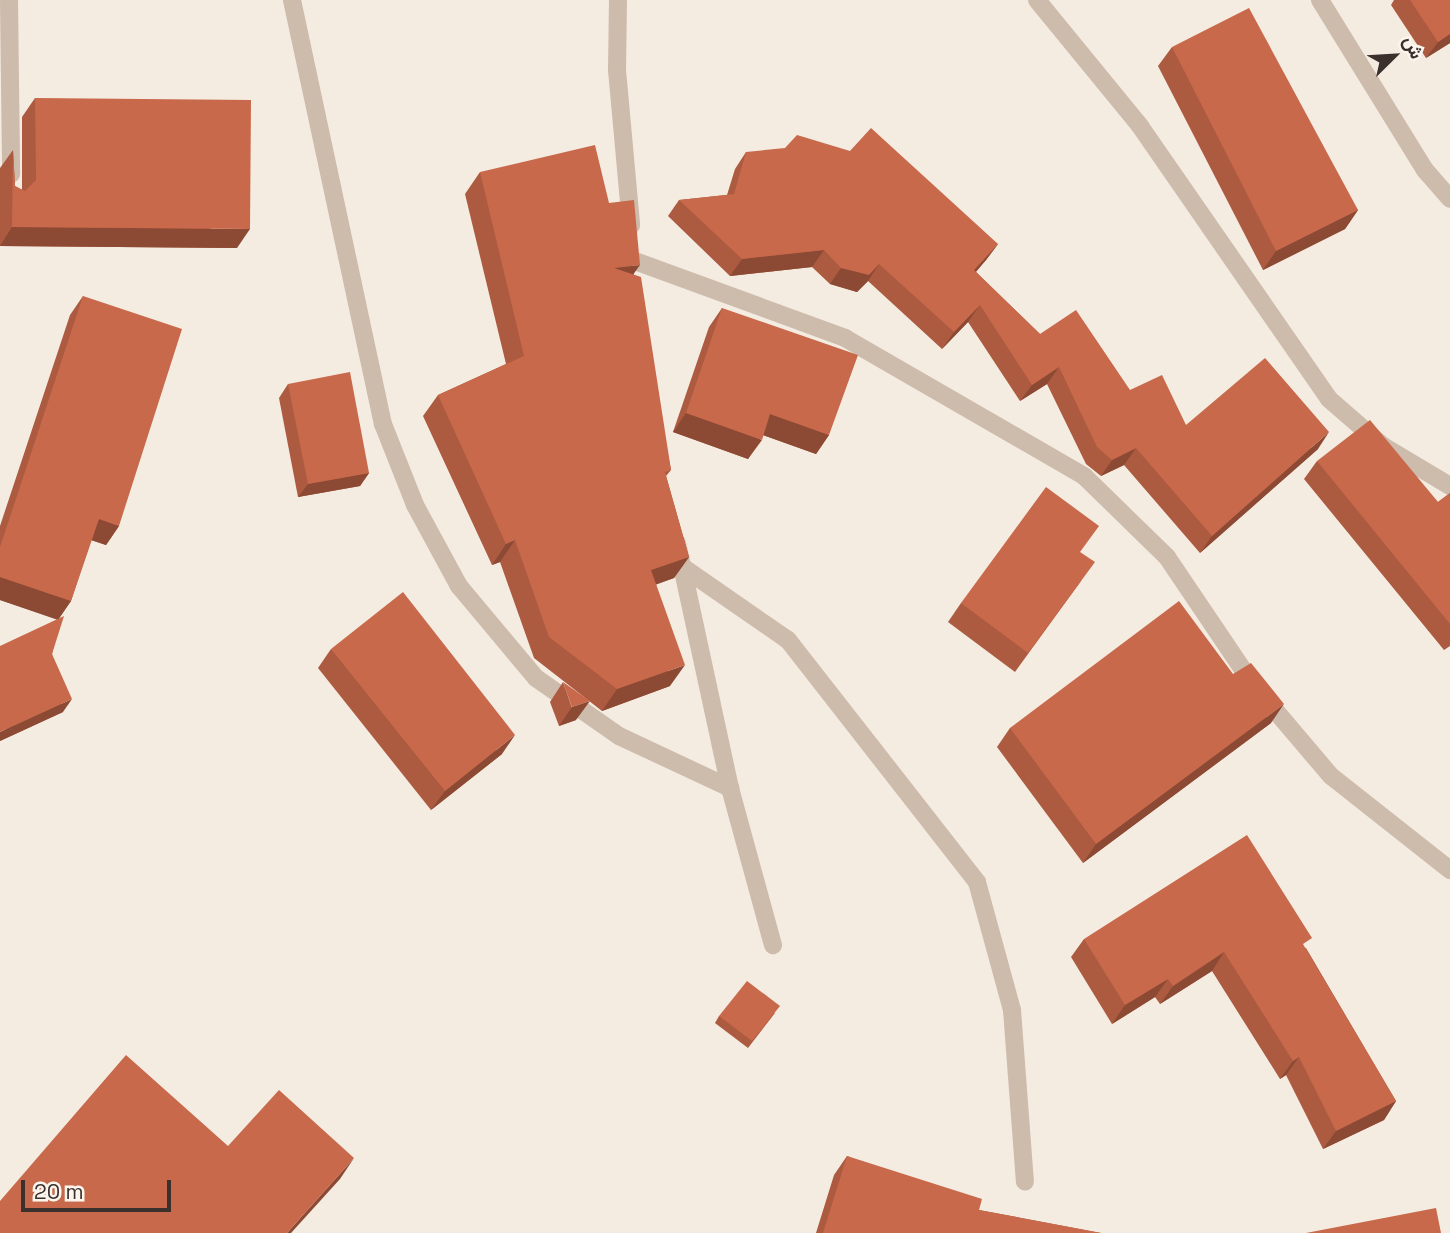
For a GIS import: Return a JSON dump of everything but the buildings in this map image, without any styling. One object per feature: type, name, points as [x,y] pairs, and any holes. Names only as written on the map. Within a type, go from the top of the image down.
[{"type":"street","points":[[9,0],[11,199]]},
{"type":"street","points":[[292,0],[383,424],[415,505],[459,586],[536,678],[619,736],[730,788]]},
{"type":"street","points":[[618,0],[617,69],[637,286]]},
{"type":"street","points":[[1037,0],[1140,126],[1329,399],[1383,446],[1450,486]]},
{"type":"street","points":[[1320,0],[1450,199]]},
{"type":"street","points":[[635,261],[845,338],[1084,476],[1167,556],[1252,684],[1331,776],[1450,870]]},
{"type":"street","points":[[674,526],[730,788],[773,945]]},
{"type":"street","points":[[681,566],[788,640],[977,882],[1012,1010],[1026,1182]]}]
